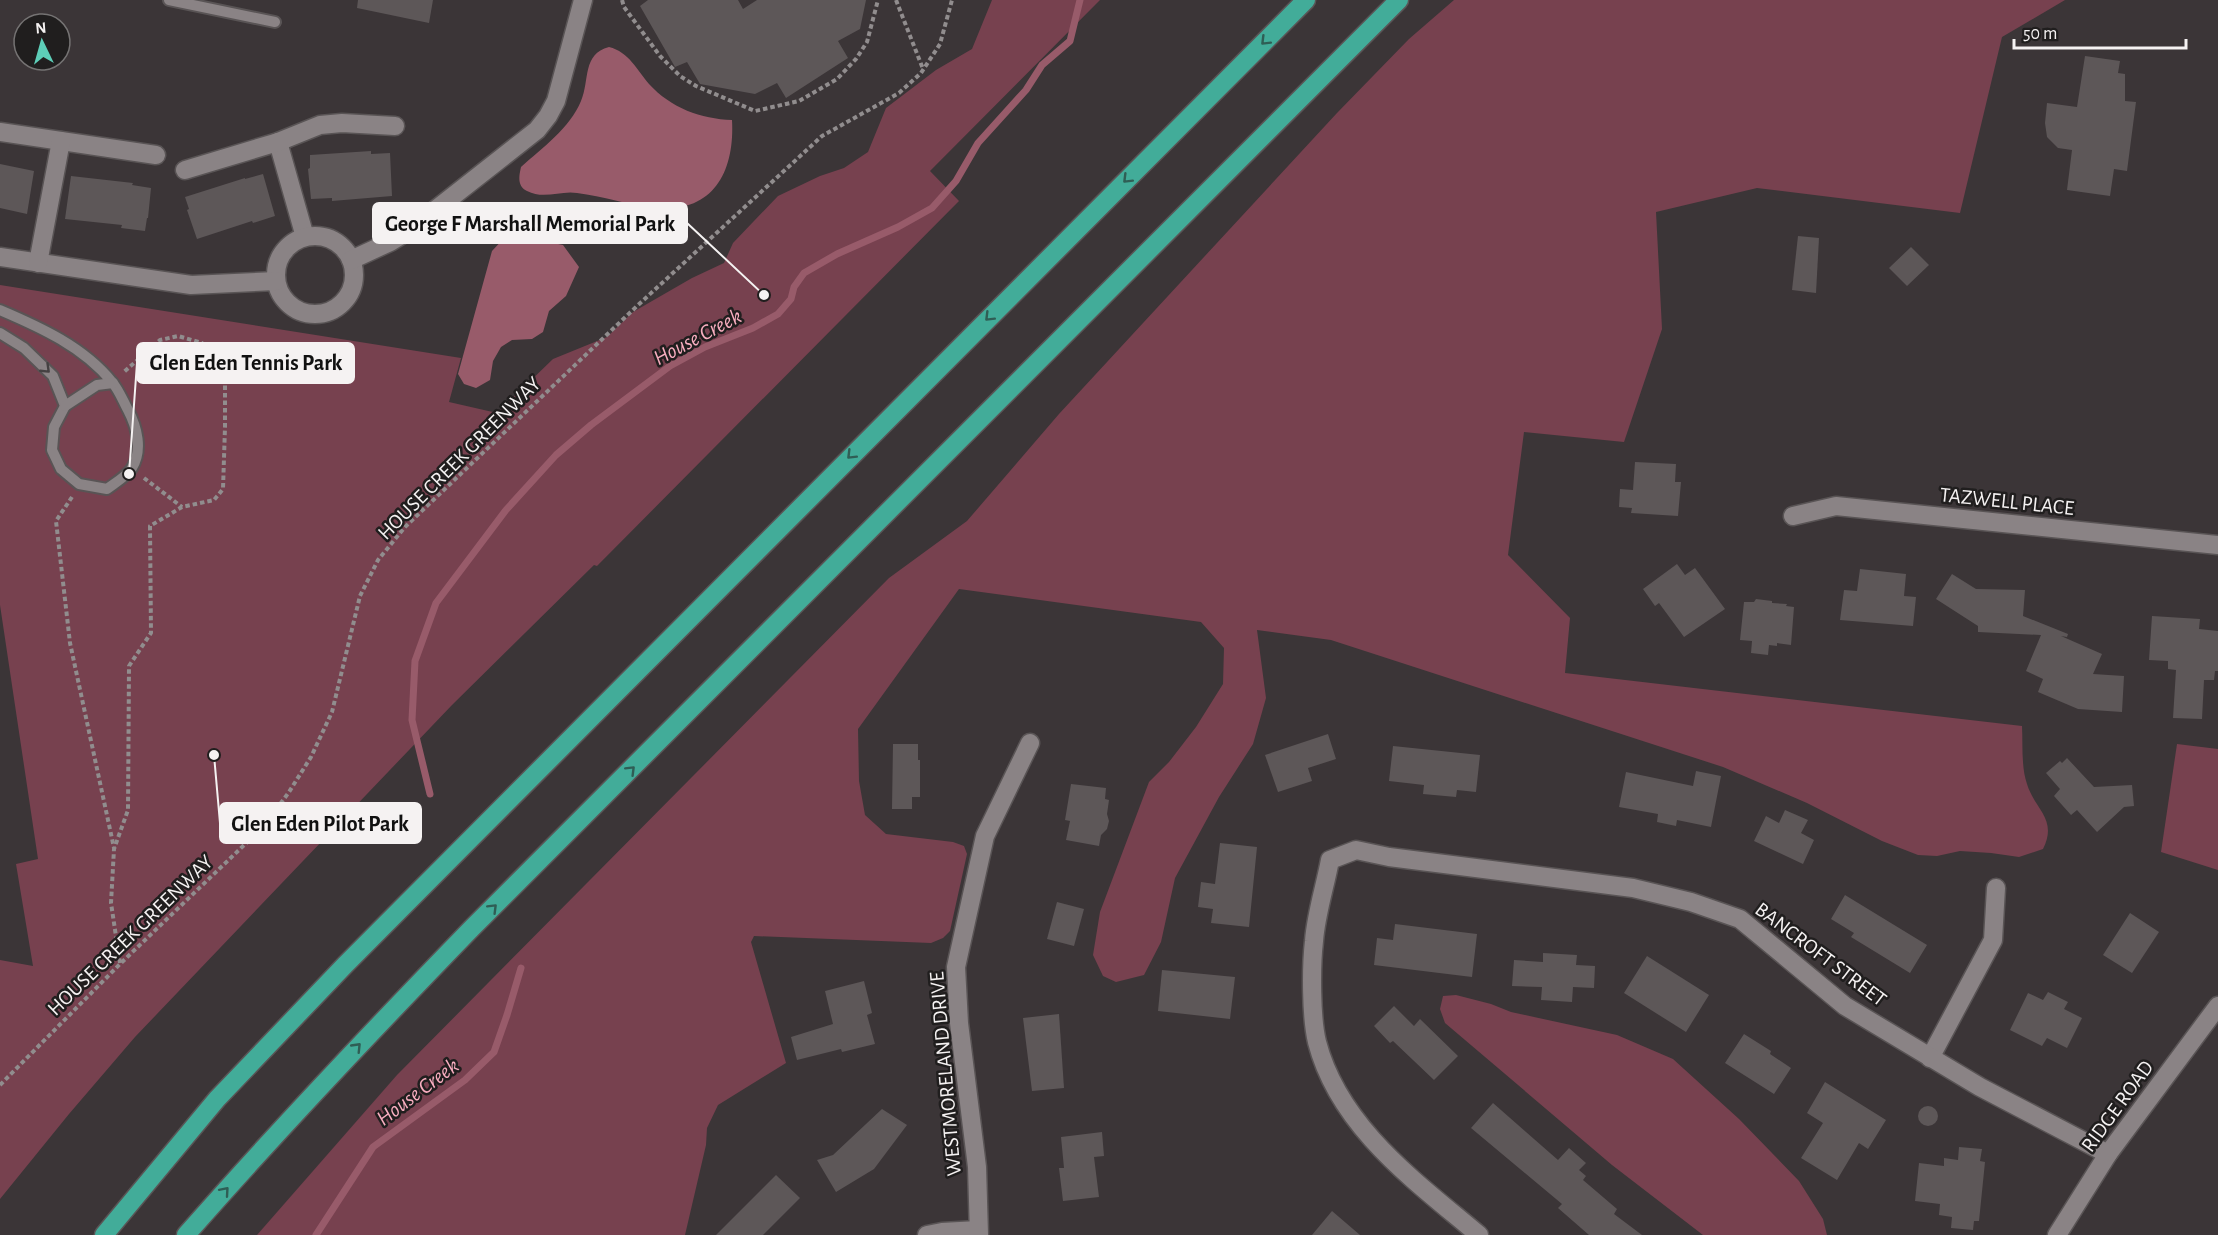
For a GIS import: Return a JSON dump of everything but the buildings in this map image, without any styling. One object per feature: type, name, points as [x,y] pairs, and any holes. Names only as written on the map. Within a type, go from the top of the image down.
[{"type":"highway","points":[[104,1235],[217,1099],[345,965],[1306,0]]},
{"type":"highway","points":[[186,1235],[300,1108],[471,929],[1399,0]]},
{"type":"street","points":[[351,260],[390,242],[411,229],[537,130],[556,102],[583,0]]},
{"type":"street","points":[[186,170],[278,142],[320,125],[342,123],[395,126]]},
{"type":"street","points":[[0,132],[156,154]]},
{"type":"street","points":[[38,263],[61,141]]},
{"type":"street","points":[[278,142],[305,237]]},
{"type":"street","points":[[305,237],[330,239],[344,249],[351,260],[354,276],[351,289],[339,305],[322,314],[306,313],[292,307],[282,296],[276,281],[277,265],[284,250],[305,237]]},
{"type":"street","points":[[0,257],[190,285],[276,281]]},
{"type":"street","name":"TAZWELL PLACE","points":[[1793,516],[1836,506],[2218,545]]},
{"type":"street","name":"WESTMORELAND DRIVE","points":[[979,1233],[977,1167],[959,1023],[956,967],[985,836],[1030,743]]},
{"type":"street","name":"BANCROFT STREET","points":[[1479,1235],[1418,1184],[1364,1133],[1334,1086],[1317,1041],[1313,996],[1314,940],[1330,860],[1356,850],[1424,862],[1633,888],[1691,902],[1740,919],[1845,1006],[1930,1058],[2108,1154]]},
{"type":"street","points":[[1930,1058],[1993,940],[1996,888]]},
{"type":"street","name":"RIDGE ROAD","points":[[2056,1235],[2108,1154],[2218,1006]]},
{"type":"street","points":[[927,1235],[942,1232],[979,1233]]},
{"type":"lane","points":[[169,0],[275,22]]},
{"type":"lane","points":[[0,310],[66,342],[90,360],[113,383],[134,422],[139,447],[132,468],[107,489],[79,484],[61,469],[52,450],[54,427],[65,406],[97,386],[113,383]]},
{"type":"lane","points":[[0,333],[24,348],[54,376],[65,406]]},
{"type":"path","points":[[622,0],[624,7],[660,56],[680,76],[696,86],[755,111],[799,101],[837,79],[853,64],[867,42],[878,0]]},
{"type":"path","points":[[896,0],[923,69]]},
{"type":"path","name":"HOUSE CREEK GREENWAY","points":[[0,1085],[120,964],[264,825],[289,792],[319,742],[332,712],[360,596],[378,560],[405,527],[637,306],[822,136],[899,93],[923,69],[940,45],[952,0]]},
{"type":"path","points":[[113,383],[160,340],[177,336],[202,343],[217,354],[225,372],[223,489],[214,500],[182,507],[150,526],[151,633],[129,666],[128,810],[114,849]]},
{"type":"path","points":[[132,468],[182,507]]},
{"type":"path","points":[[79,484],[56,521],[70,643],[114,849],[111,903],[120,964]]},
{"type":"shaded area","points":[[992,0],[1100,0],[930,171],[959,201],[597,566],[594,565],[452,705],[135,1037],[0,1199],[0,960],[33,966],[16,864],[38,859],[0,605],[0,285],[461,358],[449,402],[497,413],[553,359],[607,337],[633,312],[692,278],[724,263],[733,243],[778,196],[820,176],[844,168],[868,152],[886,108],[936,70],[972,49]]},
{"type":"shaded area","points":[[1454,0],[2065,0],[2002,37],[1960,213],[1757,188],[1656,212],[1662,329],[1624,442],[1524,432],[1508,555],[1570,618],[1565,673],[2022,726],[2025,777],[2047,822],[2047,839],[2043,849],[2019,857],[1960,851],[1937,856],[1918,855],[1882,841],[1807,803],[1723,767],[1331,640],[1257,630],[1266,698],[1253,744],[1219,797],[1175,878],[1161,942],[1144,975],[1116,982],[1103,976],[1093,955],[1100,912],[1149,782],[1169,762],[1196,727],[1223,684],[1224,648],[1201,622],[959,589],[858,729],[859,781],[865,815],[886,834],[953,842],[964,846],[967,854],[950,931],[943,938],[931,943],[754,936],[751,942],[786,1063],[718,1105],[707,1128],[706,1145],[685,1235],[257,1235],[397,1075],[889,578],[967,521],[1059,414],[1337,113],[1409,39]]},
{"type":"shaded area","points":[[609,47],[627,57],[649,84],[677,106],[709,117],[732,120],[732,139],[724,172],[716,186],[705,197],[692,204],[674,208],[654,208],[577,193],[533,194],[520,184],[521,167],[555,137],[570,120],[584,93],[588,69],[594,55]]},
{"type":"shaded area","points":[[514,235],[563,245],[579,267],[566,296],[549,311],[543,332],[532,339],[512,340],[501,347],[493,361],[490,380],[476,388],[464,384],[458,374],[492,251],[506,236]]},
{"type":"shaded area","points":[[2177,744],[2218,749],[2218,870],[2161,852]]},
{"type":"shaded area","points":[[1456,995],[1511,1012],[1617,1035],[1673,1059],[1739,1119],[1799,1181],[1823,1219],[1827,1235],[1703,1235],[1612,1165],[1445,1023],[1440,1009],[1443,996]]},
{"type":"waterway","name":"House Creek","points":[[430,794],[412,720],[415,661],[436,603],[506,510],[556,455],[591,425],[670,366],[705,347],[753,328],[778,314],[791,299],[794,287],[804,273],[837,254],[898,227],[932,208],[956,181],[978,143],[1026,90],[1042,65],[1070,41],[1080,0]]},
{"type":"waterway","name":"House Creek","points":[[316,1235],[373,1147],[465,1080],[494,1052],[521,968]]},
{"type":"place","name":"George F Marshall Memorial Park","points":[[764,295]]},
{"type":"place","name":"Glen Eden Tennis Park","points":[[129,474]]},
{"type":"place","name":"Glen Eden Pilot Park","points":[[214,755]]}]
